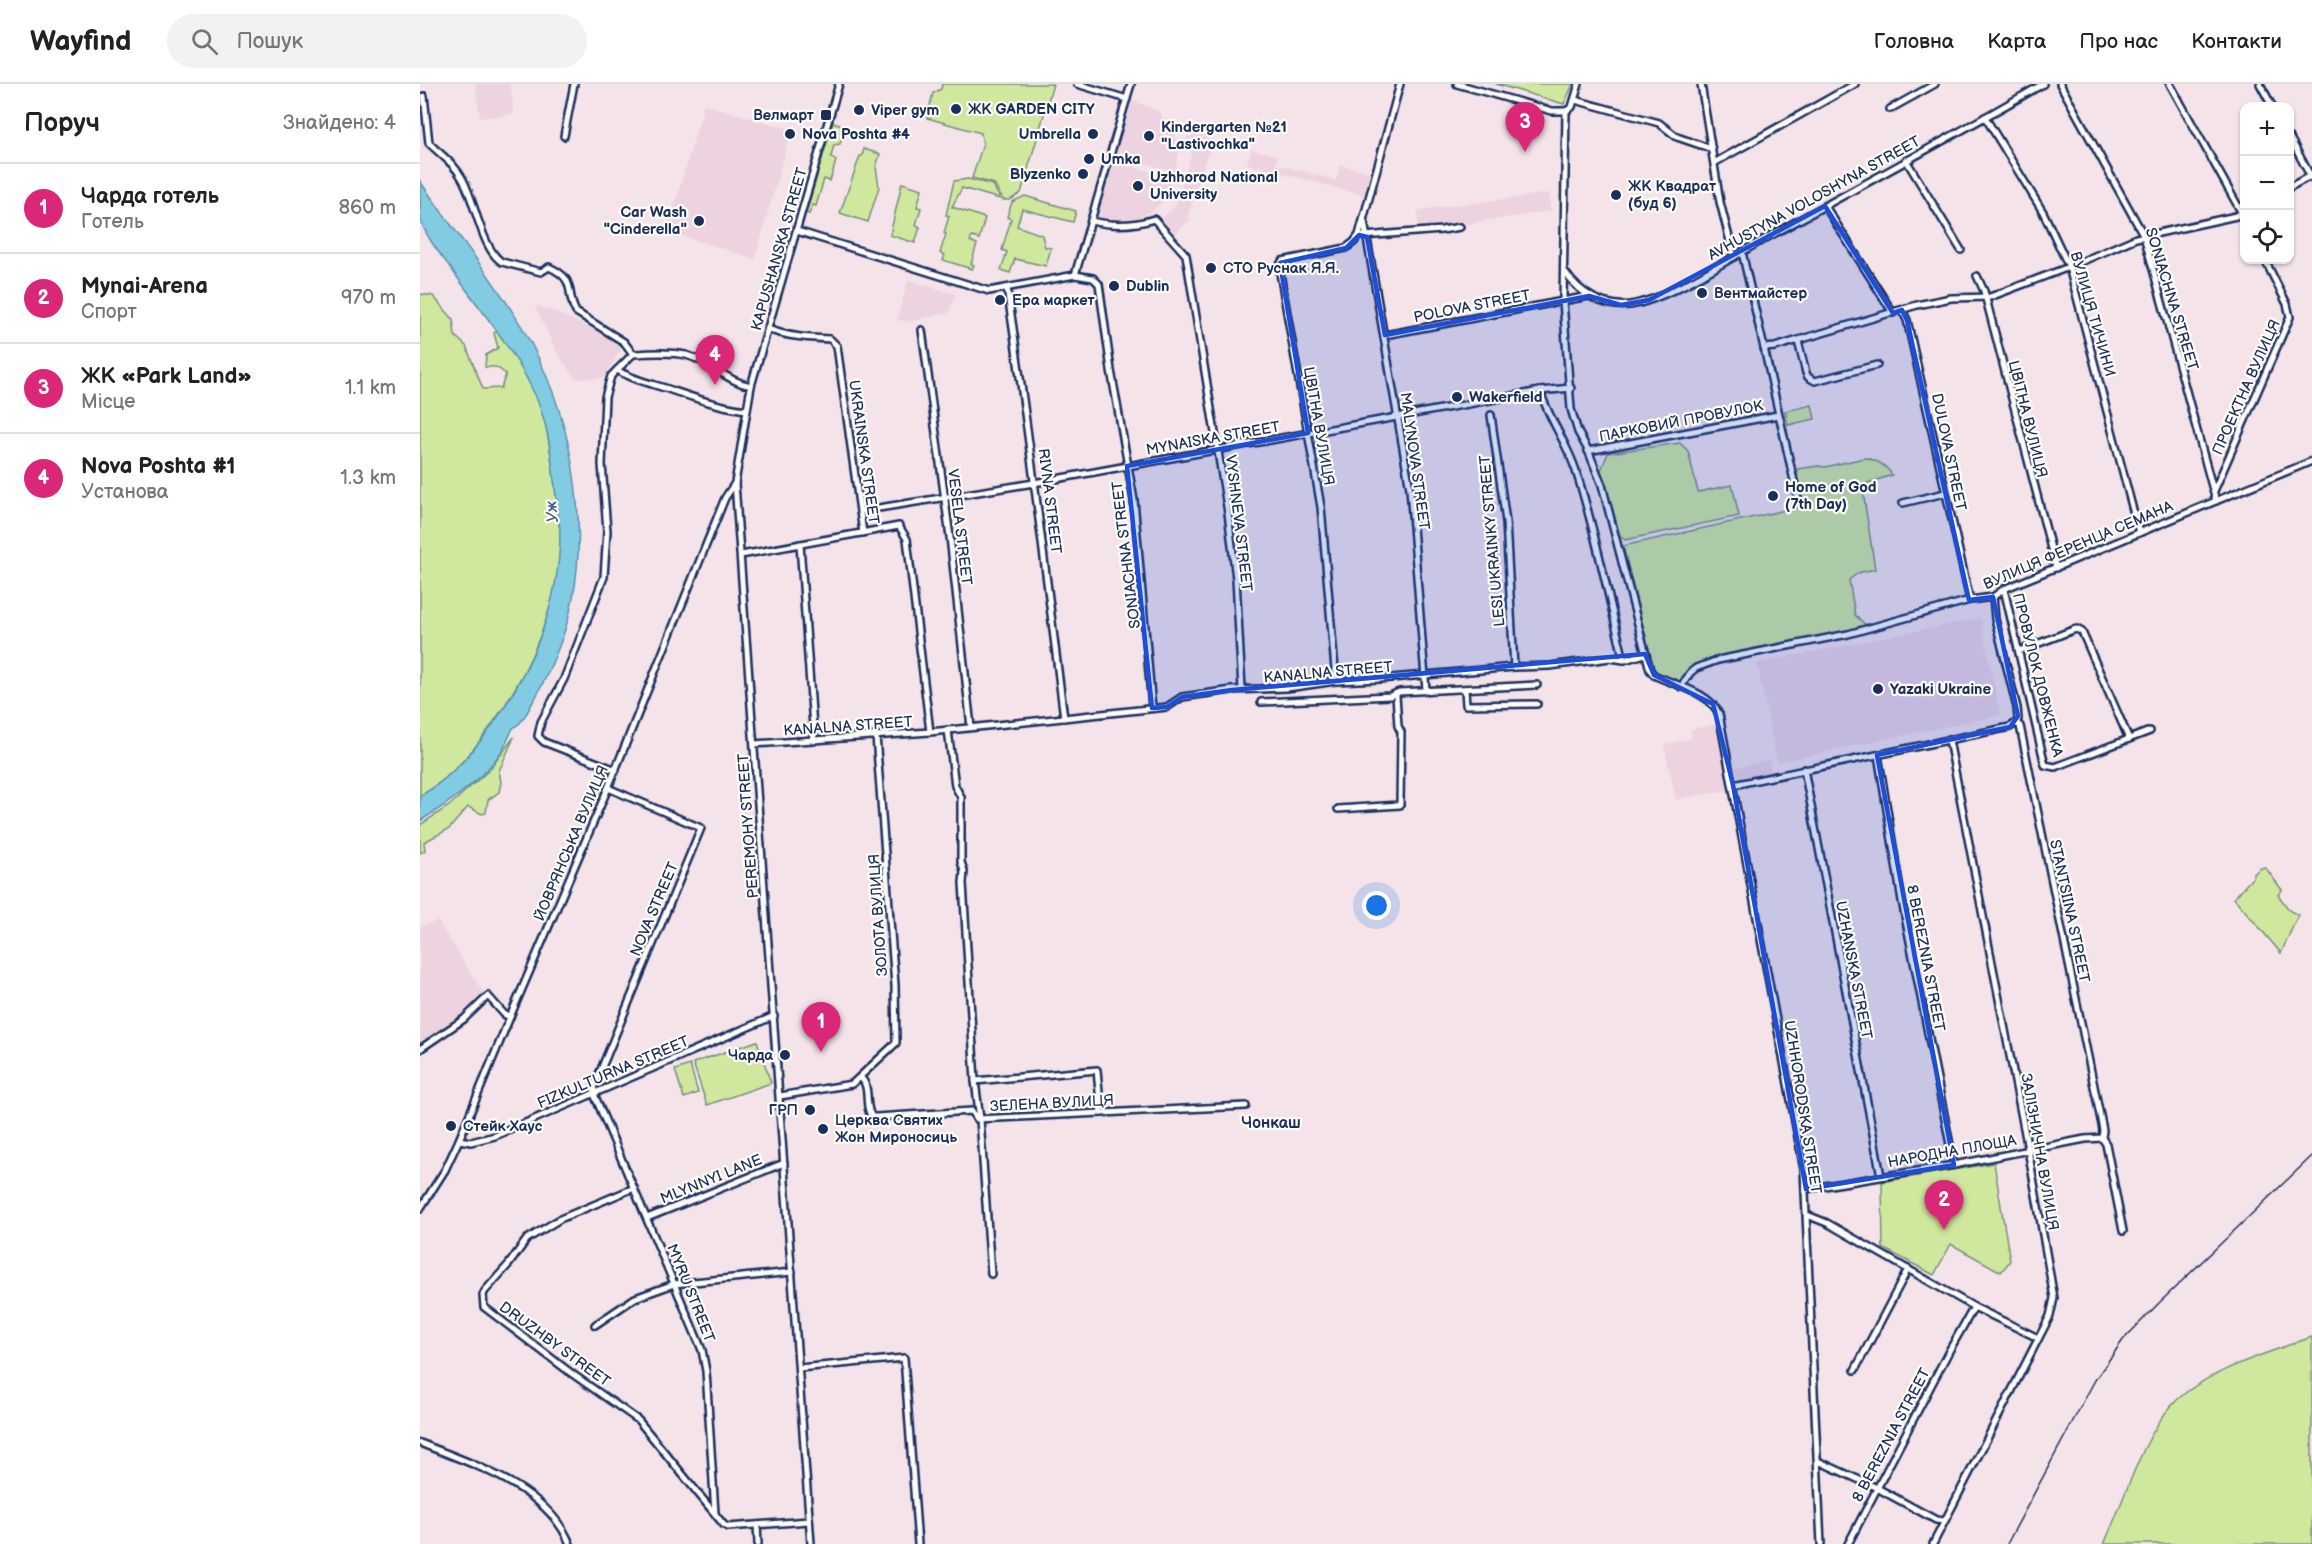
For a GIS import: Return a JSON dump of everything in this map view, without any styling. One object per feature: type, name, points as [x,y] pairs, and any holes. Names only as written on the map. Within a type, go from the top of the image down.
[{"type":"street","points":[[564,136],[574,84]]},
{"type":"street","name":"KAPUSHANSKA STREET","points":[[751,386],[839,84]]},
{"type":"street","points":[[1077,84],[1127,99]]},
{"type":"street","points":[[797,231],[989,291],[1075,275],[1131,84]]},
{"type":"street","points":[[1400,84],[1359,235],[1367,237],[1460,227]]},
{"type":"street","points":[[1457,84],[1552,111],[1566,111],[1572,107],[1579,84]]},
{"type":"street","points":[[1701,84],[1720,202],[1734,257]]},
{"type":"street","points":[[1714,163],[1856,84]]},
{"type":"street","points":[[1890,110],[1935,84]]},
{"type":"street","name":"AVHUSTYNA VOLOSHYNA STREET","points":[[1565,272],[1576,287],[1589,296],[1620,305],[1649,300],[1734,257],[2043,84]]},
{"type":"street","name":"SONIACHNA STREET","points":[[2060,84],[2144,236],[2216,501]]},
{"type":"street","points":[[2170,84],[2242,210]]},
{"type":"street","points":[[2260,84],[2270,102]]},
{"type":"street","points":[[424,96],[429,143],[450,161],[463,180],[477,210],[486,243],[494,255],[502,262],[533,270],[541,272],[549,267],[557,271],[568,282],[574,310],[624,342],[633,354]]},
{"type":"street","points":[[1575,100],[1659,123],[1677,137],[1712,149]]},
{"type":"street","name":"UZHHORODSKA STREET","points":[[1566,111],[1563,301],[1573,417],[1602,485],[1645,654],[1654,675],[1699,695],[1716,708],[1733,785],[1794,1114],[1806,1189],[1821,1544]]},
{"type":"street","name":"ВУЛИЦЯ ТИЧИНИ","points":[[1985,117],[2043,212],[2069,267],[2139,533]]},
{"type":"street","points":[[2294,147],[2311,176],[2294,184]]},
{"type":"street","points":[[1906,160],[1961,250]]},
{"type":"street","points":[[1825,206],[1893,313]]},
{"type":"street","points":[[1764,348],[1951,298],[1985,298],[2069,267],[2116,245],[2144,236],[2240,215]]},
{"type":"street","name":"MALYNOVA STREET","points":[[1364,217],[1410,489],[1426,690]]},
{"type":"street","name":"VYSHNEVA STREET","points":[[1091,221],[1106,225],[1127,225],[1154,219],[1186,255],[1228,513],[1236,579],[1242,689]]},
{"type":"street","name":"ЦВІТНА ВУЛИЦЯ","points":[[1336,681],[1321,507],[1279,267],[1282,261],[1288,259],[1346,248],[1359,235]]},
{"type":"street","points":[[1742,252],[1799,503]]},
{"type":"street","name":"ПРОЕКТНА ВУЛИЦЯ","points":[[2214,491],[2290,317],[2287,304],[2267,264]]},
{"type":"street","name":"SONIACHNA STREET","points":[[1075,275],[1093,278],[1099,284],[1134,500],[1152,708]]},
{"type":"street","name":"ЦВІТНА ВУЛИЦЯ","points":[[1977,276],[1984,291],[2056,568]]},
{"type":"street","name":"RIVNA STREET","points":[[1007,288],[1064,718]]},
{"type":"street","name":"AVHUSTYNA VOLOSHYNA STREET","points":[[1563,301],[1589,296]]},
{"type":"street","name":"POLOVA STREET","points":[[1384,335],[1563,301]]},
{"type":"street","name":"DULOVA STREET","points":[[1902,310],[1911,340],[1970,600]]},
{"type":"street","name":"UKRAINSKA STREET","points":[[768,329],[778,333],[830,339],[837,346],[863,533],[899,526],[908,539],[930,732]]},
{"type":"street","name":"VESELA STREET","points":[[922,330],[971,728]]},
{"type":"street","points":[[1797,341],[1806,373],[1815,381],[1877,365]]},
{"type":"street","points":[[616,770],[544,742],[538,736],[541,722],[564,679],[604,578],[607,531],[602,464],[607,385],[616,370],[633,354],[687,355],[724,376],[751,386]]},
{"type":"street","points":[[616,370],[630,377],[680,393],[726,407],[747,410]]},
{"type":"street","name":"PEREMOHY STREET","points":[[751,386],[735,483],[811,1544]]},
{"type":"street","name":"MYNAISKA STREET","points":[[860,511],[1034,483],[1540,391],[1571,388]]},
{"type":"street","points":[[1540,391],[1545,408],[1565,443],[1581,485],[1624,660]]},
{"type":"street","name":"LESI UKRAINKY STREET","points":[[1491,415],[1506,522],[1514,667]]},
{"type":"street","name":"ПАРКОВИЙ ПРОВУЛОК","points":[[1588,451],[1778,415]]},
{"type":"street","name":"ВУЛИЦЯ ФЕРЕНЦА СЕМАНА","points":[[1682,687],[1690,673],[1696,668],[1718,660],[1848,634],[1970,600],[1993,597],[2004,589],[2312,461]]},
{"type":"street","name":"ЙОВРЯНСЬКА ВУЛИЦЯ","points":[[420,1209],[459,1140],[616,770],[725,498],[735,483]]},
{"type":"street","points":[[1903,503],[1945,493]]},
{"type":"street","points":[[741,555],[863,533]]},
{"type":"street","points":[[800,544],[814,741]]},
{"type":"street","name":"ПРОВУЛОК ДОВЖЕНКА","points":[[2004,589],[2045,765],[2055,767],[2150,730]]},
{"type":"street","name":"STANTSIINA STREET","points":[[1993,597],[1995,619],[2017,708],[2016,723],[2020,726],[2054,885],[2123,1231]]},
{"type":"street","points":[[2019,651],[2073,630],[2077,629],[2082,632],[2129,739]]},
{"type":"street","name":"KANALNA STREET","points":[[754,744],[971,728],[1167,707],[1182,697],[1190,695],[1242,689],[1287,688],[1336,681],[1380,680],[1514,667],[1550,666],[1610,658],[1624,660],[1645,654]]},
{"type":"street","points":[[1261,702],[1396,694],[1426,690],[1537,685]]},
{"type":"street","points":[[1465,688],[1466,705],[1537,704]]},
{"type":"street","points":[[1338,809],[1400,805],[1401,732],[1398,726],[1396,694]]},
{"type":"street","points":[[1733,785],[2010,727],[2016,723]]},
{"type":"street","points":[[948,730],[955,786],[961,796],[961,862],[964,871],[975,1081],[980,1119],[991,1274]]},
{"type":"street","name":"ЗОЛОТА ВУЛИЦЯ","points":[[860,1077],[896,1043],[895,985],[876,736]]},
{"type":"street","name":"ЗАЛІЗНИЧНА ВУЛИЦЯ","points":[[1933,1544],[2050,1316],[2054,1298],[1949,740]]},
{"type":"street","name":"8 BEREZNIA STREET","points":[[1878,755],[1902,901],[1954,1165]]},
{"type":"street","name":"UZHANSKA STREET","points":[[1804,770],[1881,1176]]},
{"type":"street","name":"NOVA STREET","points":[[594,1094],[595,1084],[701,828],[608,788]]},
{"type":"street","points":[[420,1049],[464,1019],[488,996],[504,1014],[510,1017]]},
{"type":"street","name":"FIZKULTURNA STREET","points":[[459,1140],[471,1142],[495,1136],[774,1016]]},
{"type":"street","points":[[975,1081],[1097,1070],[1101,1113]]},
{"type":"street","points":[[780,1096],[852,1084],[860,1077]]},
{"type":"street","name":"ЗЕЛЕНА ВУЛИЦЯ","points":[[860,1077],[866,1084],[868,1112],[872,1117],[972,1111],[977,1119],[980,1119],[1246,1106]]},
{"type":"street","name":"MYRU STREET","points":[[594,1094],[702,1350],[706,1371],[715,1513]]},
{"type":"street","name":"НАРОДНА ПЛОЩА","points":[[1806,1189],[1954,1165],[2085,1139],[2103,1138]]},
{"type":"street","name":"MLYNNYI LANE","points":[[647,1218],[784,1162]]},
{"type":"street","name":"DRUZHBY STREET","points":[[634,1188],[560,1219],[527,1239],[485,1291],[483,1301],[488,1311],[638,1420],[721,1522],[728,1527],[809,1521]]},
{"type":"street","points":[[1807,1215],[1827,1223],[1974,1307],[2038,1338]]},
{"type":"street","points":[[1855,1370],[1908,1269]]},
{"type":"street","points":[[595,1325],[635,1298],[674,1284],[792,1272]]},
{"type":"street","name":"8 BEREZNIA STREET","points":[[1848,1544],[1974,1307]]},
{"type":"street","points":[[799,1368],[904,1358],[918,1544]]},
{"type":"street","points":[[420,1443],[492,1472],[514,1486],[546,1510],[563,1529],[570,1544]]},
{"type":"street","points":[[1818,1461],[1877,1488],[1936,1520],[1944,1521]]},
{"type":"street","points":[[757,1525],[758,1544]]},
{"type":"highlighted area","points":[[1825,206],[1893,313],[1902,310],[1907,320],[1969,600],[1993,597],[2018,716],[2010,727],[1877,755],[1954,1165],[1806,1189],[1733,785],[1713,704],[1654,675],[1645,654],[1232,690],[1182,697],[1167,707],[1152,708],[1127,466],[1308,433],[1280,263],[1346,248],[1359,235],[1367,237],[1385,335],[1589,296],[1621,305],[1649,300]]},
{"type":"shaded area","points":[[475,84],[510,84],[514,114],[480,118]]},
{"type":"shaded area","name":"Kindergarten №21 \"Lastivochka\"","points":[[1132,100],[1158,111],[1173,128],[1179,151],[1175,172],[1115,155]]},
{"type":"shaded area","points":[[704,104],[789,129],[794,128],[791,131],[755,259],[667,231]]},
{"type":"shaded area","name":"Uzhhorod National University","points":[[1205,131],[1210,152],[1207,154],[1188,216],[1191,219],[1175,234],[1161,219],[1176,205],[1191,155],[1187,137]]},
{"type":"shaded area","points":[[1251,149],[1278,156],[1276,164],[1336,180],[1340,165],[1372,173],[1366,196],[1247,164]]},
{"type":"shaded area","name":"Uzhhorod National University","points":[[1113,161],[1173,178],[1164,200],[1154,210],[1139,218],[1117,221],[1097,217]]},
{"type":"shaded area","points":[[1549,193],[1551,211],[1429,230],[1418,226],[1418,210]]},
{"type":"shaded area","points":[[908,280],[955,294],[949,313],[908,322],[897,320]]},
{"type":"shaded area","points":[[535,306],[551,310],[624,344],[604,378],[576,379],[558,355]]},
{"type":"shaded area","name":"Yazaki Ukraine","points":[[1981,618],[2000,715],[1777,762],[1757,663]]},
{"type":"shaded area","points":[[1716,724],[1729,790],[1676,800],[1664,745],[1692,738],[1691,729]]},
{"type":"shaded area","points":[[1769,760],[1771,772],[1737,779],[1734,768]]},
{"type":"shaded area","points":[[438,921],[485,996],[464,1017],[420,1045],[420,926]]},
{"type":"green space","points":[[942,84],[1053,84],[1021,193],[1010,200],[1003,200],[994,184],[972,178],[983,144],[981,133],[927,118],[933,93],[941,89]]},
{"type":"green space","points":[[1496,84],[1573,84],[1564,104]]},
{"type":"green space","points":[[833,122],[846,126],[840,144],[834,145],[831,157],[836,161],[830,181],[824,179],[816,206],[813,205],[809,214],[806,213]]},
{"type":"green space","points":[[864,149],[880,154],[876,167],[879,187],[868,222],[840,213]]},
{"type":"green space","points":[[968,179],[993,185],[1000,199],[962,188],[952,207],[985,218],[979,239],[972,237],[970,241],[977,244],[971,264],[974,265],[972,269],[943,260],[945,255],[940,253],[946,234],[944,233],[949,216],[946,215],[954,181]]},
{"type":"green space","points":[[902,183],[922,189],[917,207],[921,208],[916,225],[920,227],[915,243],[890,235]]},
{"type":"green space","points":[[1025,196],[1076,211],[1073,222],[1022,209],[1017,226],[1042,235],[1045,247],[1051,248],[1046,266],[1015,259],[1010,273],[1001,270],[1007,252],[1002,250],[1011,219],[1007,217],[1012,202]]},
{"type":"green space","points":[[420,294],[433,296],[453,319],[455,336],[466,346],[483,389],[501,388],[506,374],[496,367],[485,367],[486,355],[498,348],[494,333],[498,330],[524,373],[536,395],[546,427],[560,532],[556,584],[541,634],[519,682],[491,726],[468,756],[441,782],[420,796]]},
{"type":"green space","points":[[1812,405],[1815,419],[1788,425],[1785,411]]},
{"type":"green space","points":[[1680,443],[1688,451],[1698,492],[1732,485],[1739,516],[1625,540],[1620,536],[1601,470],[1608,453]]},
{"type":"green space","points":[[1864,458],[1880,463],[1892,475],[1862,485],[1875,569],[1858,573],[1849,580],[1855,615],[1867,626],[1718,658],[1681,681],[1670,680],[1654,670],[1623,546],[1804,506],[1797,480],[1798,469],[1825,467]]},
{"type":"green space","points":[[514,737],[499,771],[501,782],[499,792],[488,800],[486,813],[482,814],[468,807],[449,829],[424,842],[425,851],[420,853],[420,825],[449,806],[490,769]]},
{"type":"green space","points":[[2265,867],[2282,890],[2278,895],[2290,911],[2298,915],[2281,953],[2234,898],[2259,869]]},
{"type":"green space","points":[[757,1041],[771,1083],[707,1105],[693,1063]]},
{"type":"green space","points":[[690,1065],[698,1093],[684,1098],[675,1070]]},
{"type":"green space","points":[[1994,1163],[2010,1261],[2001,1272],[1951,1244],[1934,1275],[1883,1248],[1882,1182]]},
{"type":"green space","points":[[2312,1337],[2312,1544],[2104,1544],[2143,1451],[2162,1417],[2173,1404],[2201,1382],[2219,1373],[2257,1356]]},
{"type":"water","points":[[420,181],[498,289],[538,357],[564,428],[577,505],[578,545],[575,584],[567,621],[555,656],[538,693],[519,724],[514,727],[502,751],[486,771],[454,798],[420,821],[420,796],[450,774],[476,746],[519,683],[549,611],[559,559],[560,533],[550,447],[539,405],[527,378],[507,345],[427,233],[421,221]]},
{"type":"railway","points":[[2007,1544],[2095,1380],[2123,1340],[2312,1156]]},
{"type":"place","name":"ЖК GARDEN CITY","points":[[956,109]]},
{"type":"place","name":"Viper gym","points":[[859,110]]},
{"type":"place","name":"Велмарт","points":[[826,115]]},
{"type":"place","name":"Nova Poshta #4","points":[[790,134]]},
{"type":"place","name":"Umbrella","points":[[1093,134]]},
{"type":"place","name":"Kindergarten №21 \"Lastivochka\"","points":[[1149,136]]},
{"type":"place","name":"ЖК «Park Land»","points":[[1525,152]]},
{"type":"place","name":"Umka","points":[[1089,159]]},
{"type":"place","name":"Blyzenko","points":[[1083,174]]},
{"type":"place","name":"Uzhhorod National University","points":[[1138,186]]},
{"type":"place","name":"ЖК Квадрат (буд 6)","points":[[1616,195]]},
{"type":"place","name":"Car Wash \"Cinderella\"","points":[[699,221]]},
{"type":"place","name":"СТО Руснак Я.Я.","points":[[1211,268]]},
{"type":"place","name":"Dublin","points":[[1114,286]]},
{"type":"place","name":"Вентмайстер","points":[[1702,293]]},
{"type":"place","name":"Ера маркет","points":[[1000,300]]},
{"type":"place","name":"Nova Poshta #1","points":[[715,385]]},
{"type":"place","name":"Wakerfield","points":[[1457,397]]},
{"type":"place","name":"Home of God (7th Day)","points":[[1773,496]]},
{"type":"place","name":"Yazaki Ukraine","points":[[1878,689]]},
{"type":"place","name":"Чарда готель","points":[[821,1052]]},
{"type":"place","name":"Чарда","points":[[785,1055]]},
{"type":"place","name":"ГРП","points":[[810,1110]]},
{"type":"place","name":"Стейк Хаус","points":[[451,1126]]},
{"type":"place","name":"Церква Святих Жон Мироносиць","points":[[823,1129]]},
{"type":"place","name":"Mynai-Arena","points":[[1944,1230]]},
{"type":"district","name":"Чонкаш","points":[[1271,1122]]},
{"type":"water label","name":"Уж","points":[[551,512]]}]
